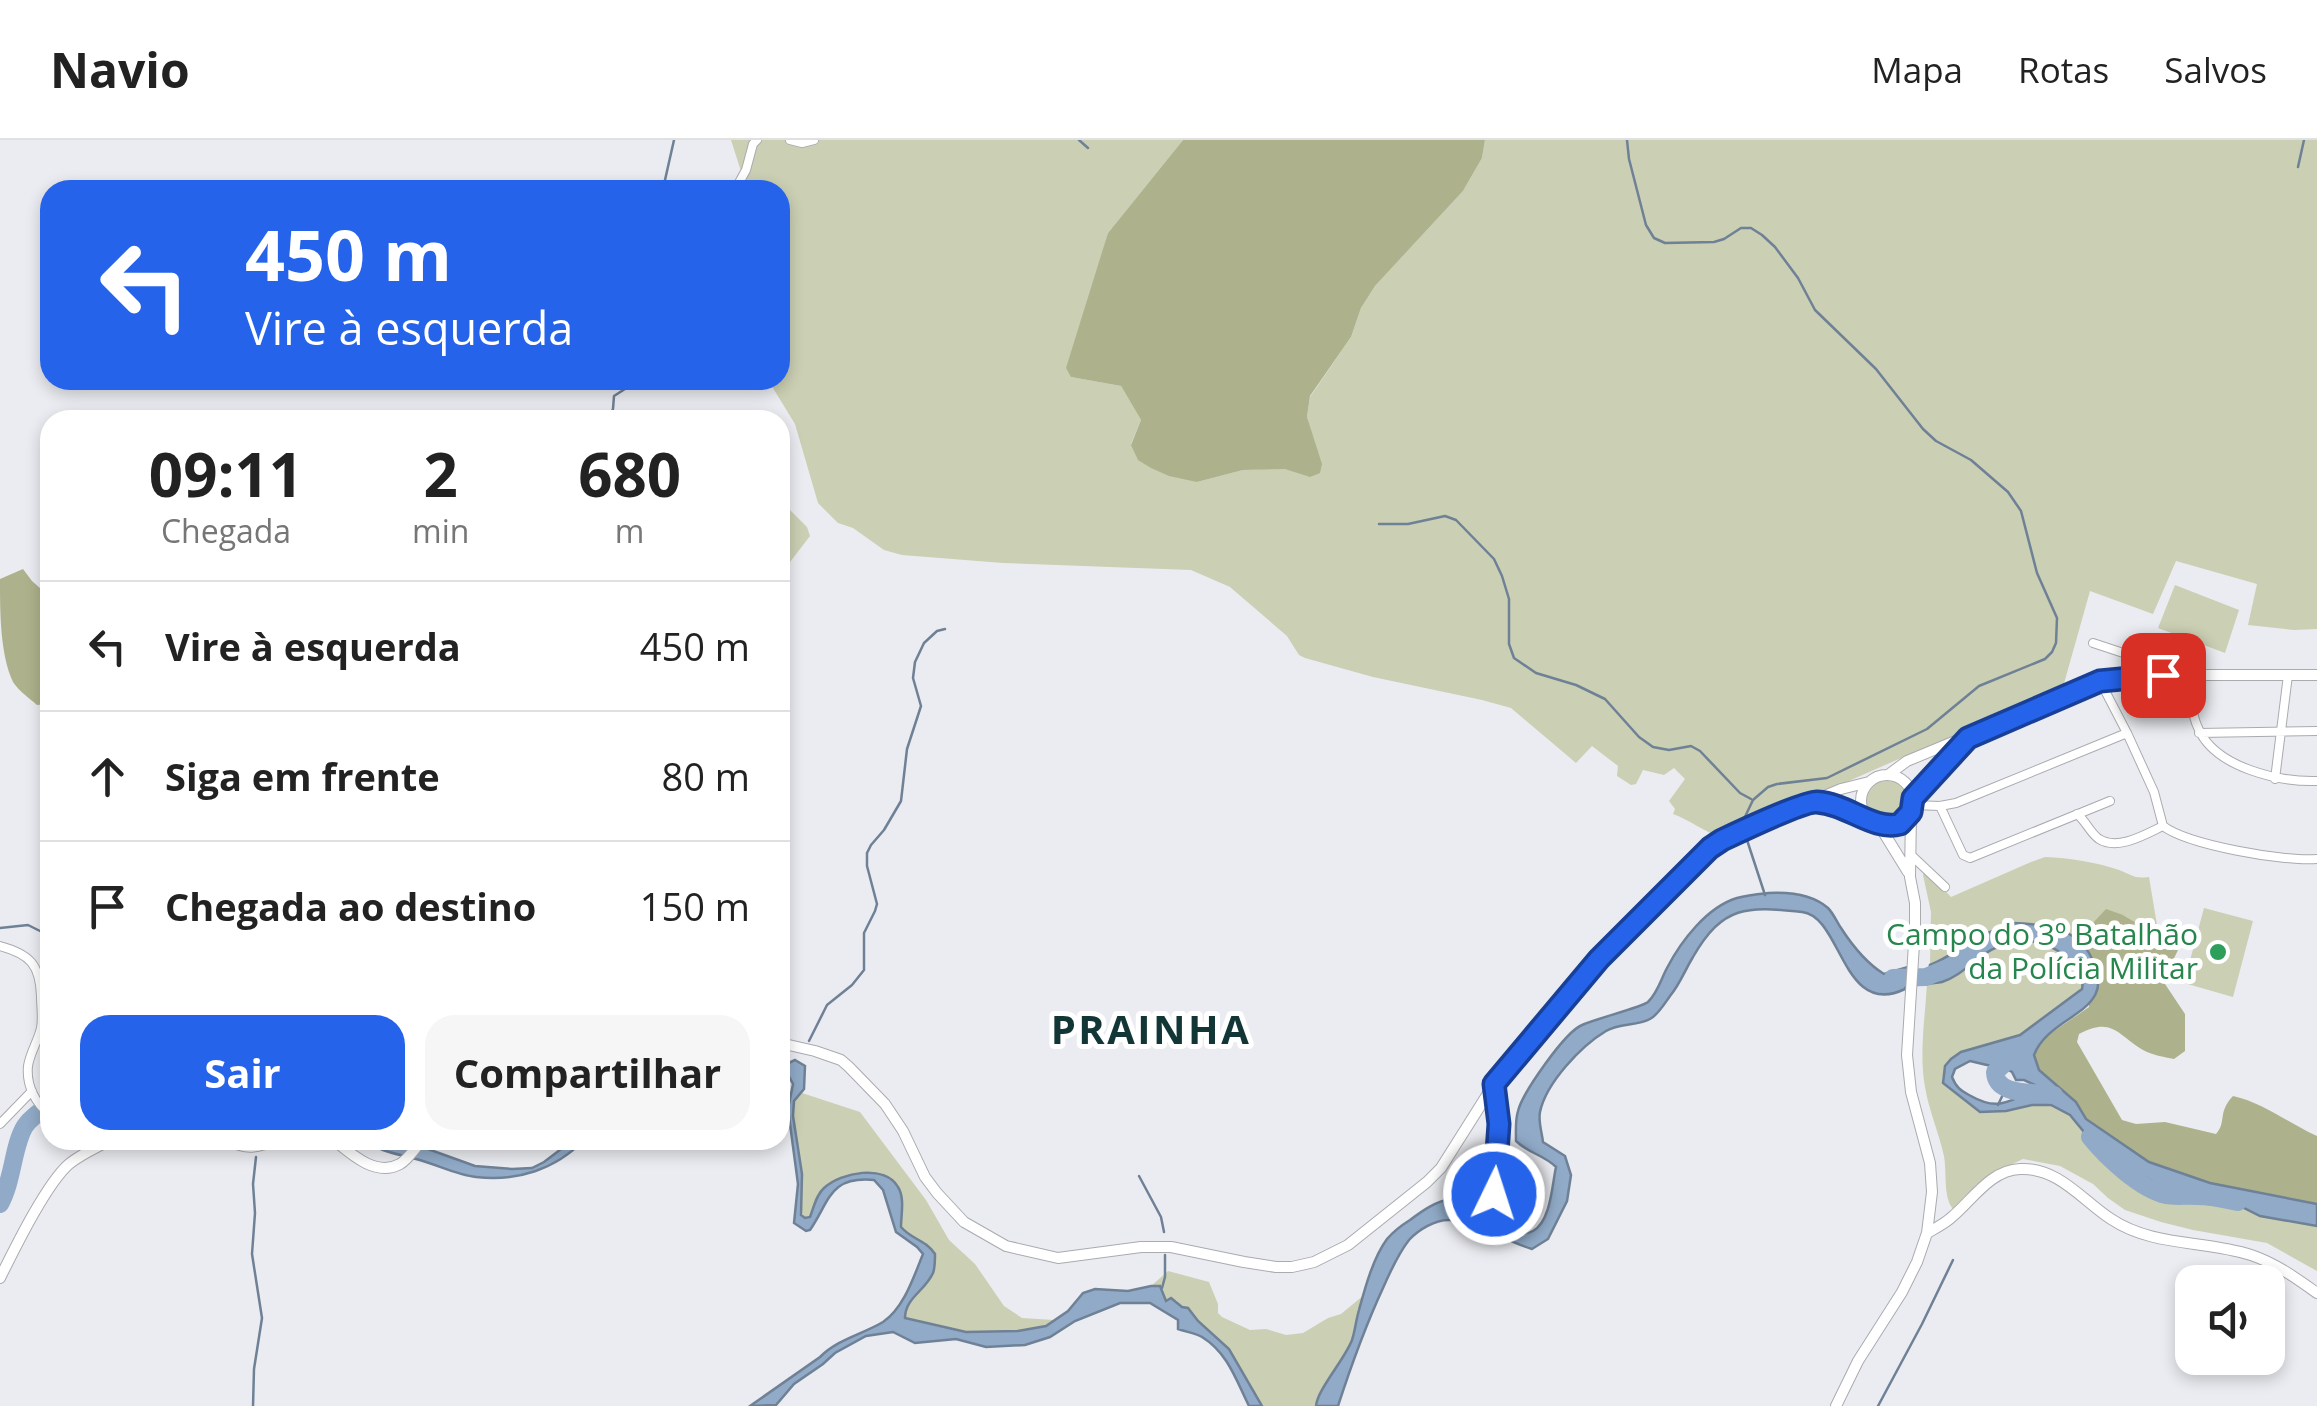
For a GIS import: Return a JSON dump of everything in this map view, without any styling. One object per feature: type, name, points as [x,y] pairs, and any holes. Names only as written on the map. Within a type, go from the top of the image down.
[{"type":"street","points":[[740,180],[757,140]]},
{"type":"street","points":[[790,140],[814,140]]},
{"type":"street","points":[[2093,643],[2193,676]]},
{"type":"street","points":[[2276,779],[2288,675]]},
{"type":"street","points":[[1888,775],[1907,761],[2100,681],[2128,677],[2317,675]]},
{"type":"street","points":[[2193,676],[2193,714],[2208,743],[2239,765],[2276,779],[2317,781]]},
{"type":"street","points":[[2100,681],[2154,792],[2163,826],[2203,842],[2288,858],[2317,859]]},
{"type":"street","points":[[1912,805],[1956,803],[2127,732]]},
{"type":"street","points":[[2200,732],[2317,732]]},
{"type":"street","points":[[1814,801],[1874,822],[1900,824],[1968,738]]},
{"type":"street","points":[[790,1045],[840,1060],[849,1067],[885,1104],[904,1131],[936,1193],[964,1222],[1006,1246],[1058,1258],[1141,1246],[1170,1247],[1276,1267],[1314,1262],[1348,1245],[1442,1168],[1494,1084],[1599,959],[1710,848],[1881,776],[1903,780],[1912,805],[1910,877],[1914,903],[1907,1056],[1911,1092],[1930,1162],[1932,1192],[1927,1232],[1916,1262],[1836,1406]]},
{"type":"street","points":[[1869,782],[1862,805],[1899,855],[1910,877]]},
{"type":"street","points":[[1940,806],[1966,858],[1970,858],[2110,801]]},
{"type":"street","points":[[2077,814],[2086,820],[2095,836],[2108,842],[2133,840],[2163,826]]},
{"type":"street","points":[[1910,855],[1944,887]]},
{"type":"street","points":[[0,946],[31,961],[38,970],[40,996]]},
{"type":"street","points":[[40,1032],[28,1066],[32,1092],[40,1106]]},
{"type":"street","points":[[1494,1084],[1499,1124],[1494,1194]]},
{"type":"street","points":[[0,1124],[32,1092]]},
{"type":"street","points":[[0,1278],[64,1169],[93,1150]]},
{"type":"street","points":[[346,1150],[369,1165],[392,1166],[406,1160],[414,1150]]},
{"type":"street","points":[[1927,1232],[1950,1220],[1993,1178],[2019,1169],[2036,1170],[2058,1178],[2112,1220],[2138,1233],[2252,1255],[2317,1293]]},
{"type":"green space","points":[[731,140],[1183,140],[1108,233],[1071,377],[1121,386],[1141,420],[1131,444],[1197,482],[1243,470],[1285,468],[1312,435],[1307,417],[1310,397],[1351,337],[1361,308],[1375,286],[1463,191],[1482,158],[1485,140],[2317,140],[2317,629],[2248,625],[2257,584],[2176,561],[2153,614],[2090,591],[2063,687],[2034,706],[1933,744],[1721,837],[1673,814],[1675,809],[1669,801],[1685,779],[1674,768],[1664,775],[1643,770],[1636,784],[1631,785],[1617,776],[1618,766],[1592,746],[1576,763],[1511,708],[1305,658],[1287,636],[1230,587],[1191,570],[902,555],[884,550],[853,528],[838,523],[818,503],[790,410],[774,390],[790,390],[790,180],[744,180]]},
{"type":"green space","points":[[1183,140],[1485,140],[1482,158],[1463,191],[1375,286],[1361,308],[1351,337],[1310,396],[1307,417],[1322,464],[1320,473],[1310,477],[1285,469],[1243,470],[1197,482],[1151,468],[1138,460],[1131,445],[1141,420],[1121,386],[1071,377],[1066,368],[1108,233]]},
{"type":"green space","points":[[790,510],[807,527],[810,536],[790,562]]},
{"type":"green space","points":[[23,569],[40,588],[40,705],[13,682],[5,659],[0,579]]},
{"type":"green space","points":[[2175,585],[2239,610],[2225,653],[2158,628]]},
{"type":"green space","points":[[1888,778],[1903,785],[1910,800],[1903,815],[1888,822],[1873,815],[1866,800],[1873,785]]},
{"type":"green space","points":[[2045,857],[2073,859],[2149,877],[2158,931],[2179,948],[2123,915],[2092,924],[2084,945],[2054,928],[2025,923],[2005,925],[1930,965],[1931,912],[1924,872],[1951,897]]},
{"type":"green space","name":"Campo do 3º Batalhão da Polícia Militar","points":[[2204,908],[2253,921],[2233,997],[2184,983]]},
{"type":"green space","points":[[2106,909],[2179,948],[2163,981],[2185,1014],[2185,1051],[2174,1059],[2147,1052],[2107,1027],[2079,1034],[2077,1042],[2122,1120],[2136,1124],[2165,1122],[2216,1134],[2233,1096],[2255,1103],[2317,1136],[2317,1204],[2210,1183],[2149,1162],[2086,1119],[2076,1102],[2038,1070],[2034,1055],[2044,1038],[2089,1007],[2089,951],[2084,945],[2092,924]]},
{"type":"green space","points":[[2018,939],[2040,942],[2065,955],[2080,974],[2082,989],[2020,1035],[1961,1052],[1942,1078],[1980,1112],[2050,1105],[2070,1114],[2098,1149],[2173,1194],[2205,1194],[2260,1216],[2317,1226],[2317,1271],[2267,1243],[2193,1230],[2125,1210],[2093,1184],[2060,1166],[2023,1159],[1989,1175],[1953,1209],[1923,1074],[1927,984],[1948,978],[1985,953]]},
{"type":"green space","points":[[802,1093],[860,1112],[926,1200],[949,1240],[975,1264],[1004,1306],[1022,1318],[1054,1320],[1046,1326],[1018,1331],[966,1332],[904,1318],[908,1305],[933,1271],[935,1254],[901,1227],[899,1191],[893,1181],[882,1175],[859,1174],[832,1184],[819,1198],[810,1217],[805,1218],[794,1112],[794,1101]]},
{"type":"green space","points":[[1168,1271],[1209,1282],[1222,1317],[1250,1330],[1266,1329],[1286,1335],[1303,1333],[1341,1314],[1364,1295],[1351,1342],[1316,1406],[1262,1406],[1229,1349],[1176,1300],[1166,1301],[1160,1286],[1151,1286]]},
{"type":"water","points":[[1768,893],[1800,895],[1822,903],[1877,970],[1884,974],[1908,967],[1905,989],[1884,994],[1868,990],[1855,979],[1826,930],[1802,912],[1751,910],[1726,918],[1704,940],[1656,1015],[1611,1028],[1596,1038],[1566,1066],[1549,1089],[1540,1116],[1543,1142],[1565,1156],[1571,1175],[1567,1201],[1548,1239],[1532,1249],[1450,1220],[1433,1223],[1417,1233],[1405,1245],[1388,1276],[1338,1406],[1316,1406],[1352,1340],[1370,1273],[1387,1239],[1424,1210],[1451,1199],[1471,1205],[1513,1232],[1523,1234],[1539,1226],[1547,1211],[1556,1167],[1516,1141],[1518,1111],[1536,1077],[1582,1025],[1648,1002],[1680,947],[1715,909],[1737,898]]},
{"type":"water","points":[[2013,923],[2034,924],[2075,937],[2089,953],[2097,973],[2098,988],[2091,1000],[2043,1040],[2034,1055],[2039,1070],[2076,1102],[2086,1119],[2149,1162],[2210,1183],[2317,1204],[2317,1226],[2260,1216],[2205,1194],[2173,1194],[2098,1149],[2070,1115],[2051,1105],[1980,1112],[1943,1083],[1945,1066],[1961,1052],[2020,1035],[2082,989],[2081,975],[2074,964],[2055,949],[2032,941],[1997,947],[1951,978],[1927,984],[1930,965]],"holes":[[[1970,1061],[2008,1070],[2016,1080],[2035,1085],[2035,1091],[2003,1103],[1988,1103],[1963,1091],[1952,1077],[1955,1069]]]},
{"type":"water","points":[[795,1060],[805,1066],[804,1089],[794,1101],[793,1116],[802,1174],[801,1215],[810,1217],[821,1191],[832,1182],[862,1173],[883,1175],[898,1187],[901,1227],[935,1254],[933,1273],[908,1305],[905,1318],[966,1332],[1018,1331],[1046,1326],[1068,1311],[1083,1293],[1095,1289],[1128,1291],[1160,1286],[1166,1301],[1171,1298],[1188,1308],[1229,1349],[1262,1406],[1249,1406],[1230,1368],[1211,1343],[1178,1329],[1178,1320],[1150,1303],[1120,1303],[1025,1345],[986,1347],[956,1339],[915,1343],[893,1332],[866,1336],[835,1353],[794,1384],[776,1405],[750,1406],[834,1346],[890,1316],[908,1291],[923,1254],[896,1232],[883,1190],[874,1180],[839,1186],[810,1230],[794,1223],[798,1184],[790,1124],[790,1062]]},
{"type":"water","points":[[383,1150],[431,1150],[475,1166],[512,1169],[532,1168],[560,1150],[573,1150],[548,1166],[506,1177],[476,1177]]},
{"type":"waterway","points":[[665,180],[674,140]]},
{"type":"waterway","points":[[1079,140],[1088,148]]},
{"type":"waterway","points":[[1627,140],[1646,225],[1654,238],[1665,243],[1714,242],[1741,228],[1751,228],[1762,235],[1798,278],[1815,310],[1876,369],[1923,429],[1936,441],[1971,460],[2008,492],[2021,511],[2037,573],[2057,618],[2056,643],[2045,659],[1979,686],[1927,729],[1827,778],[1768,787],[1753,800],[1743,821]]},
{"type":"waterway","points":[[2298,167],[2304,140]]},
{"type":"waterway","points":[[612,410],[614,396],[623,390]]},
{"type":"waterway","points":[[1379,524],[1408,524],[1445,516],[1456,520],[1494,559],[1502,576],[1509,599],[1509,644],[1514,658],[1536,673],[1605,699],[1653,747],[1669,750],[1691,746],[1700,751],[1740,793],[1751,799]]},
{"type":"waterway","points":[[809,1041],[827,1005],[864,970],[864,933],[877,904],[867,853],[901,801],[907,749],[921,706],[913,678],[915,662],[924,643],[945,629]]},
{"type":"waterway","points":[[1747,840],[1765,895]]},
{"type":"waterway","points":[[0,928],[28,925],[40,931]]},
{"type":"waterway","points":[[1893,978],[1926,977],[1950,967]]},
{"type":"waterway","points":[[2016,1053],[1995,1072],[2002,1086],[2054,1095]]},
{"type":"waterway","points":[[1998,1105],[2006,1088]]},
{"type":"waterway","points":[[0,1204],[21,1134],[40,1112]]},
{"type":"waterway","points":[[2090,1137],[2124,1171],[2156,1192],[2238,1202]]},
{"type":"waterway","points":[[253,1406],[262,1318],[252,1254],[256,1157]]},
{"type":"waterway","points":[[1139,1176],[1161,1217],[1164,1232]]},
{"type":"waterway","points":[[1162,1288],[1165,1255]]},
{"type":"waterway","points":[[1878,1406],[1953,1260]]},
{"type":"place","name":"Campo do 3º Batalhão da Polícia Militar","points":[[2218,952]]},
{"type":"district","name":"PRAINHA","points":[[1151,1030]]},
{"type":"route","points":[[1494,1194],[1499,1124],[1494,1084],[1599,959],[1710,848],[1814,801],[1858,813],[1879,825],[1900,824],[1911,812],[1913,798],[1968,738],[2100,681],[2163,675]]}]
